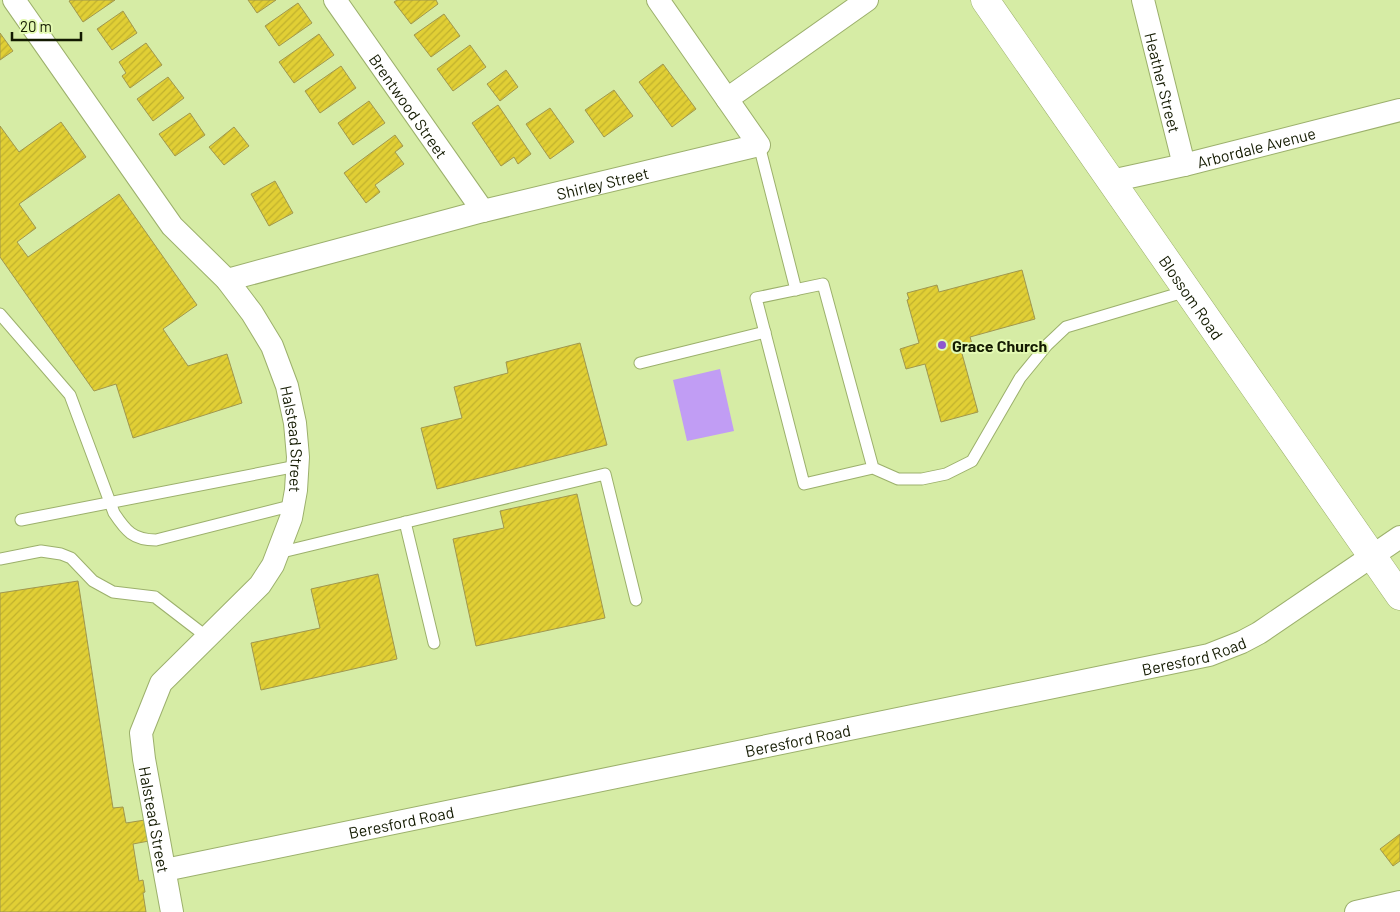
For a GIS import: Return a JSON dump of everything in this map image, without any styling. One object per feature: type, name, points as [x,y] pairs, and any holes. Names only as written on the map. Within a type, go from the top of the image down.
[{"type":"street","name":"Halstead Street","points":[[14,0],[172,226],[227,280],[252,313],[272,346],[287,386],[295,423],[297,466],[294,505],[273,565],[260,585],[161,683],[141,733],[172,912]]},
{"type":"street","name":"Brentwood Street","points":[[335,0],[483,211]]},
{"type":"street","points":[[658,0],[759,145]]},
{"type":"street","points":[[727,99],[867,0]]},
{"type":"street","name":"Blossom Road","points":[[985,0],[1400,596]]},
{"type":"street","name":"Heather Street","points":[[1143,0],[1184,165]]},
{"type":"street","name":"Arbordale Avenue","points":[[1111,181],[1184,165],[1400,110]]},
{"type":"street","name":"Shirley Street","points":[[227,280],[483,211],[759,145]]},
{"type":"street","name":"Beresford Road","points":[[165,870],[1202,657],[1242,642],[1259,633],[1400,537]]},
{"type":"street","points":[[1356,912],[1400,902]]},
{"type":"lane","points":[[759,145],[796,290]]},
{"type":"lane","points":[[873,468],[823,284],[756,298],[804,484],[873,468],[898,479],[922,479],[946,474],[972,461],[1020,378],[1047,345],[1066,327],[1187,291]]},
{"type":"lane","points":[[0,314],[70,394],[114,513],[126,530],[133,536],[156,540],[294,505]]},
{"type":"lane","points":[[640,364],[765,332]]},
{"type":"lane","points":[[21,520],[297,466]]},
{"type":"lane","points":[[278,553],[605,474],[636,600]]},
{"type":"lane","points":[[405,522],[434,643]]},
{"type":"lane","points":[[0,559],[40,551],[61,554],[70,558],[93,581],[113,592],[155,597],[207,637]]},
{"type":"shaded area","points":[[720,369],[734,431],[687,441],[673,380]]},
{"type":"building","points":[[115,0],[83,22],[69,1]]},
{"type":"building","points":[[248,0],[276,0],[257,13]]},
{"type":"building","points":[[397,0],[436,0],[438,4],[411,24],[394,2]]},
{"type":"building","points":[[298,3],[312,23],[279,46],[265,26]]},
{"type":"building","points":[[123,11],[137,33],[112,50],[97,29]]},
{"type":"building","points":[[444,14],[460,36],[431,57],[414,35]]},
{"type":"building","points":[[0,33],[13,51],[0,60]]},
{"type":"building","points":[[319,34],[334,55],[294,83],[279,62]]},
{"type":"building","points":[[146,43],[162,65],[130,88],[122,76],[126,73],[119,62]]},
{"type":"building","points":[[470,45],[486,67],[453,91],[437,69]]},
{"type":"building","points":[[663,64],[696,109],[672,127],[639,82]]},
{"type":"building","points":[[341,66],[356,88],[320,113],[305,91]]},
{"type":"building","points":[[506,70],[518,87],[500,101],[487,84]]},
{"type":"building","points":[[168,77],[184,98],[153,121],[137,99]]},
{"type":"building","points":[[614,90],[633,116],[604,137],[585,110]]},
{"type":"building","points":[[369,101],[385,123],[353,145],[338,123]]},
{"type":"building","points":[[498,105],[531,154],[518,164],[514,157],[501,166],[472,123]]},
{"type":"building","points":[[550,108],[574,142],[550,159],[526,124]]},
{"type":"building","points":[[190,113],[205,135],[175,156],[159,134]]},
{"type":"building","points":[[61,122],[86,157],[19,204],[36,228],[17,242],[28,257],[119,194],[197,305],[163,329],[188,366],[227,354],[242,403],[133,438],[116,384],[94,391],[0,257],[0,126],[19,152]]},
{"type":"building","points":[[234,127],[249,146],[224,165],[209,147]]},
{"type":"building","points":[[395,135],[403,146],[395,152],[404,164],[375,185],[380,192],[366,203],[344,173]]},
{"type":"building","points":[[275,181],[293,213],[269,226],[251,194]]},
{"type":"building","name":"Grace Church","points":[[1022,270],[1035,319],[970,337],[973,347],[961,350],[978,412],[941,422],[925,364],[906,369],[900,349],[919,343],[907,300],[909,299],[907,293],[937,285],[939,292]]},
{"type":"building","points":[[580,343],[607,445],[437,489],[421,428],[462,418],[454,387],[508,373],[506,362]]},
{"type":"building","points":[[577,494],[605,618],[476,646],[453,539],[504,528],[500,511]]},
{"type":"building","points":[[378,574],[397,659],[261,690],[251,643],[320,628],[311,589]]},
{"type":"building","points":[[78,581],[113,808],[123,807],[126,823],[151,819],[154,840],[133,844],[139,881],[143,880],[146,912],[0,912],[0,593]]},
{"type":"building","points":[[1400,834],[1400,861],[1393,866],[1380,849]]},
{"type":"place","name":"Grace Church","points":[[942,345]]}]
